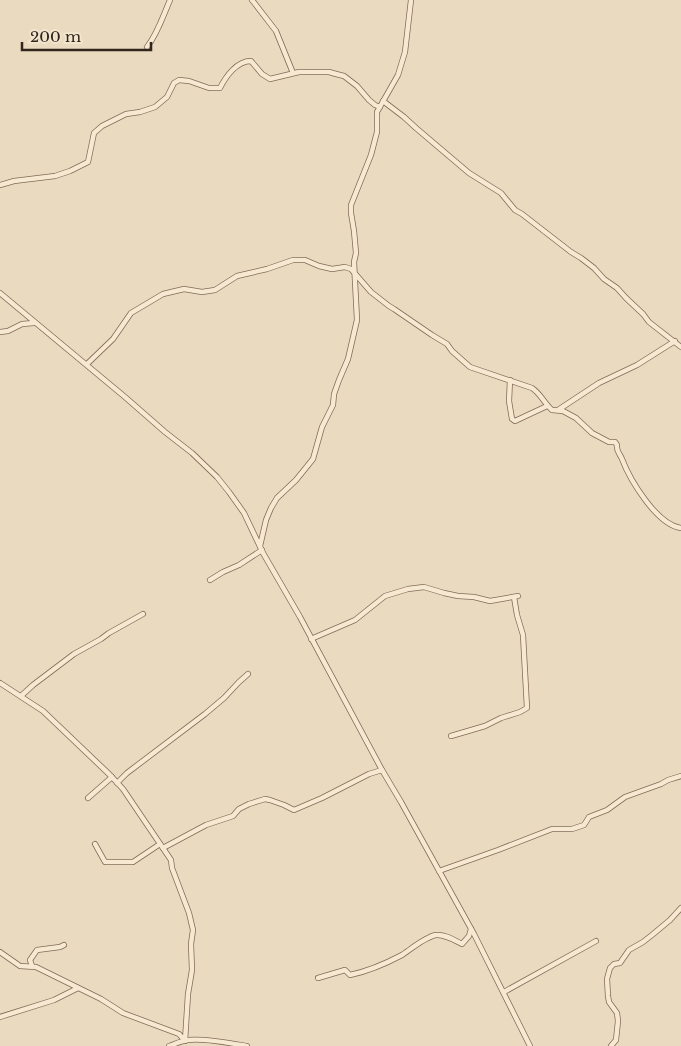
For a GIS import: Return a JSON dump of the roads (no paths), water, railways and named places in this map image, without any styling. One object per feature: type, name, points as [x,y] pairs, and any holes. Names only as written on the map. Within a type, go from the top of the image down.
[{"type":"street","points":[[147,47],[159,28],[170,0]]},
{"type":"street","points":[[252,0],[276,31],[293,73]]},
{"type":"street","points":[[210,580],[239,565],[261,548],[266,520],[271,508],[277,498],[311,462],[348,359],[357,320],[354,262],[356,253],[350,208],[377,132],[377,112],[398,75],[405,52],[411,0]]},
{"type":"street","points":[[0,185],[70,172],[88,162],[94,133],[102,126],[126,114],[155,107],[167,96],[174,83],[179,80],[189,81],[209,88],[220,88],[224,80],[236,67],[248,61],[251,61],[267,78],[311,72],[329,72],[344,76],[357,86],[369,100],[380,107]]},
{"type":"street","points":[[383,101],[404,116],[469,173],[501,193],[517,212],[594,268],[604,279],[617,288],[649,322],[680,345]]},
{"type":"street","points":[[86,364],[113,339],[131,313],[163,294],[184,288],[202,292],[215,290],[237,276],[292,260],[305,260],[318,266],[332,269],[346,267],[352,269],[371,292],[447,344],[470,367],[536,390],[552,410],[563,411],[576,418],[592,433],[616,444],[616,449],[648,504],[668,525],[681,528]]},
{"type":"street","points":[[0,293],[192,453],[230,492],[244,513],[261,548],[382,770],[471,929],[530,1046]]},
{"type":"street","points":[[0,332],[8,331],[22,324],[35,323]]},
{"type":"street","points":[[558,410],[600,383],[637,365],[674,341]]},
{"type":"street","points":[[510,380],[509,401],[512,419],[515,421],[547,406]]},
{"type":"street","points":[[311,639],[355,620],[385,596],[408,590],[424,587],[444,594],[474,597],[490,601],[516,596],[517,615],[523,635],[527,708],[486,726],[451,736]]},
{"type":"street","points":[[21,696],[74,654],[143,614]]},
{"type":"street","points":[[117,783],[224,698],[248,674]]},
{"type":"street","points":[[0,684],[43,711],[112,777],[123,789],[171,860],[193,930],[192,970],[188,994],[187,1042]]},
{"type":"street","points":[[95,844],[105,862],[133,862],[206,825],[233,816],[239,809],[249,804],[265,799],[294,810],[369,774],[382,770]]},
{"type":"street","points":[[439,871],[552,829],[572,829],[584,825],[589,817],[607,810],[624,797],[681,776]]},
{"type":"street","points":[[88,798],[112,777]]},
{"type":"street","points":[[612,1046],[616,1040],[618,1020],[617,1013],[609,1002],[608,996],[607,979],[610,968],[614,964],[620,963],[629,950],[652,935],[681,908]]},
{"type":"street","points":[[318,978],[345,970],[350,975],[365,972],[400,955],[434,935],[442,935],[462,944],[469,936],[471,929]]},
{"type":"street","points":[[504,992],[596,941]]},
{"type":"street","points":[[32,966],[30,960],[37,950],[64,945]]},
{"type":"street","points":[[0,952],[20,966],[36,966],[101,999],[123,1013],[179,1034],[187,1042]]},
{"type":"street","points":[[0,1017],[54,1000],[78,988]]},
{"type":"street","points":[[169,1046],[187,1042],[213,1041],[247,1046]]}]
